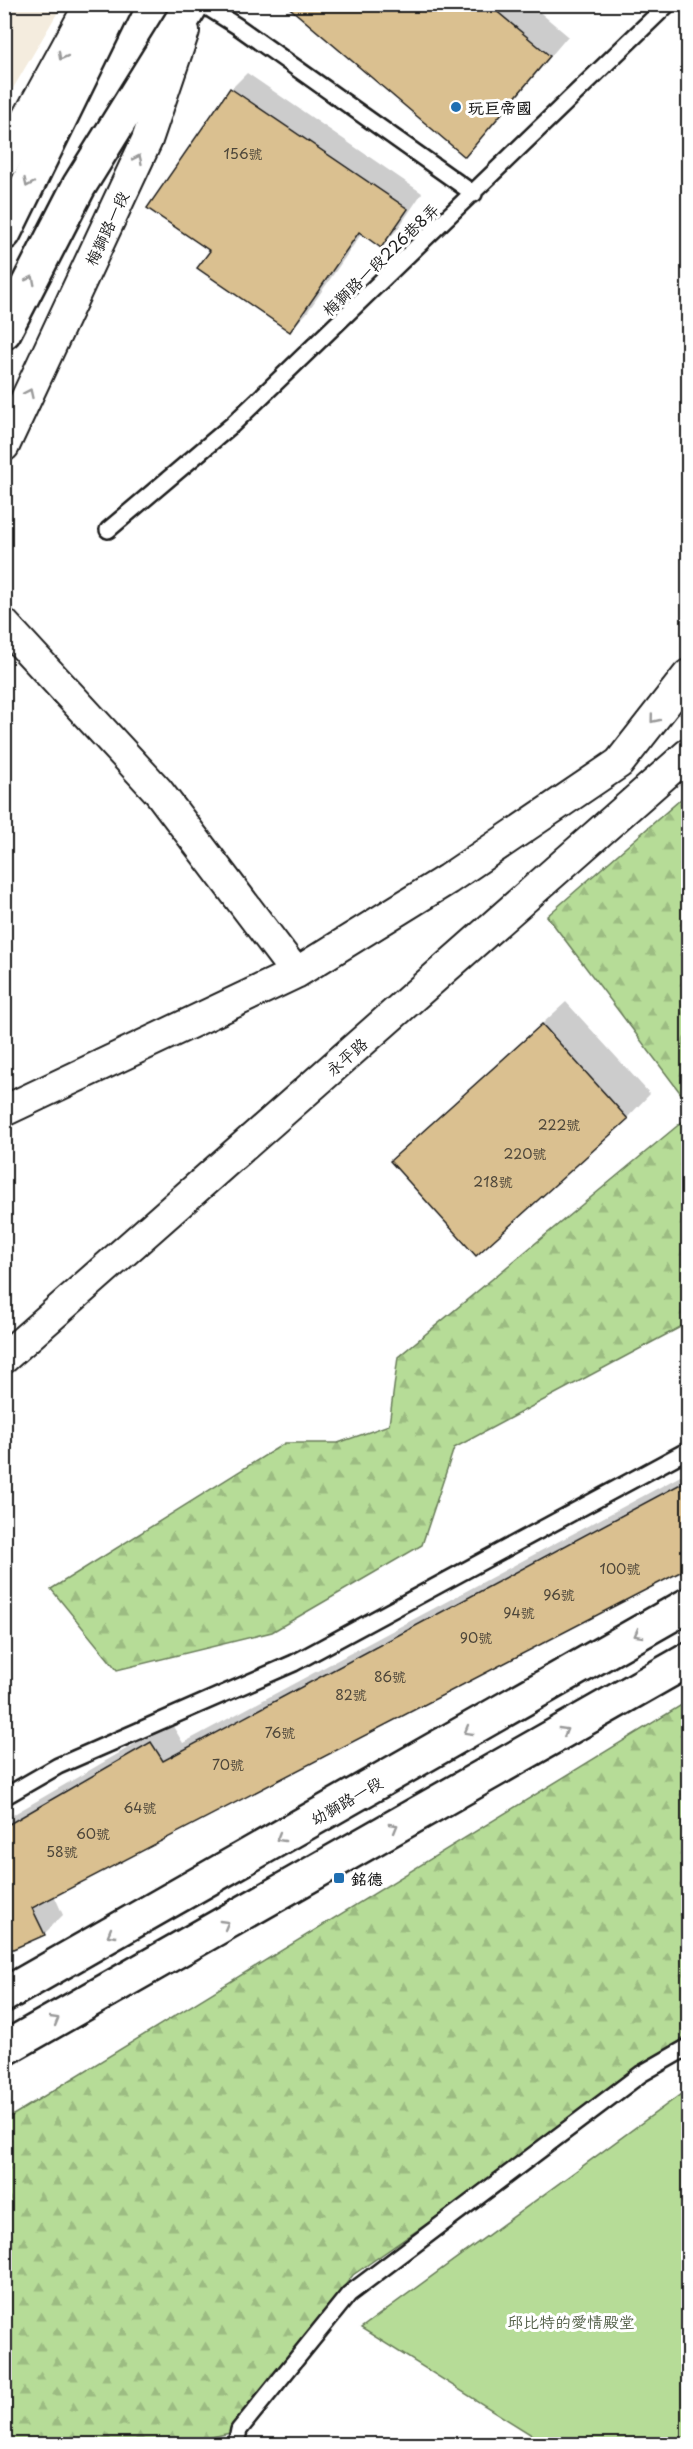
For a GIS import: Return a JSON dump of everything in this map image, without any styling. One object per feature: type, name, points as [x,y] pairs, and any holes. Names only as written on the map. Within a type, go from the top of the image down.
[{"type":"street","points":[[4,162],[90,4]]},
{"type":"street","points":[[4,233],[116,4]]},
{"type":"street","name":"梅獅路一段","points":[[4,332],[79,186],[192,4]]},
{"type":"street","name":"梅獅路一段","points":[[4,446],[147,140],[192,4]]},
{"type":"street","points":[[4,624],[158,791],[297,973]]},
{"type":"street","points":[[4,1111],[297,973],[448,879],[619,762],[688,675]]},
{"type":"street","name":"永平路","points":[[4,1358],[688,754]]},
{"type":"street","points":[[619,762],[645,793]]},
{"type":"street","name":"幼獅路一段","points":[[4,1995],[688,1605]]},
{"type":"street","points":[[4,2049],[688,1660]]},
{"type":"lane","points":[[202,4],[237,26],[474,194]]},
{"type":"lane","name":"梅獅路一段226巷8弄","points":[[108,530],[232,425],[474,194],[668,4]]},
{"type":"lane","points":[[4,1797],[58,1766],[294,1663],[688,1450]]},
{"type":"lane","points":[[236,2445],[239,2430],[349,2294],[641,2074],[688,2047]]},
{"type":"shaded area","points":[[4,5],[62,5],[5,102]]},
{"type":"green space","points":[[688,793],[688,1103],[547,916]]},
{"type":"green space","points":[[688,1117],[688,1323],[454,1448],[422,1545],[272,1632],[117,1670],[51,1589],[285,1443],[338,1443],[389,1425],[398,1357]]},
{"type":"green space","points":[[688,1701],[688,2042],[353,2275],[230,2433],[180,2444],[5,2444],[5,2120]]},
{"type":"green space","name":"邱比特的愛情殿堂","points":[[684,2092],[688,2100],[688,2444],[546,2444],[361,2328]]},
{"type":"building","name":"玩巨帝國","points":[[285,4],[488,4],[550,56],[465,157]]},
{"type":"building","points":[[230,88],[408,209],[381,248],[359,232],[290,332],[197,268],[210,251],[147,208]]},
{"type":"building","points":[[542,1024],[628,1119],[476,1256],[390,1161]]},
{"type":"building","points":[[688,1480],[688,1568],[32,1908],[45,1935],[4,1953],[4,1827],[151,1742],[163,1761]]},
{"type":"place","name":"玩巨帝國","points":[[456,107]]},
{"type":"place","name":"銘德","points":[[339,1878]]}]
